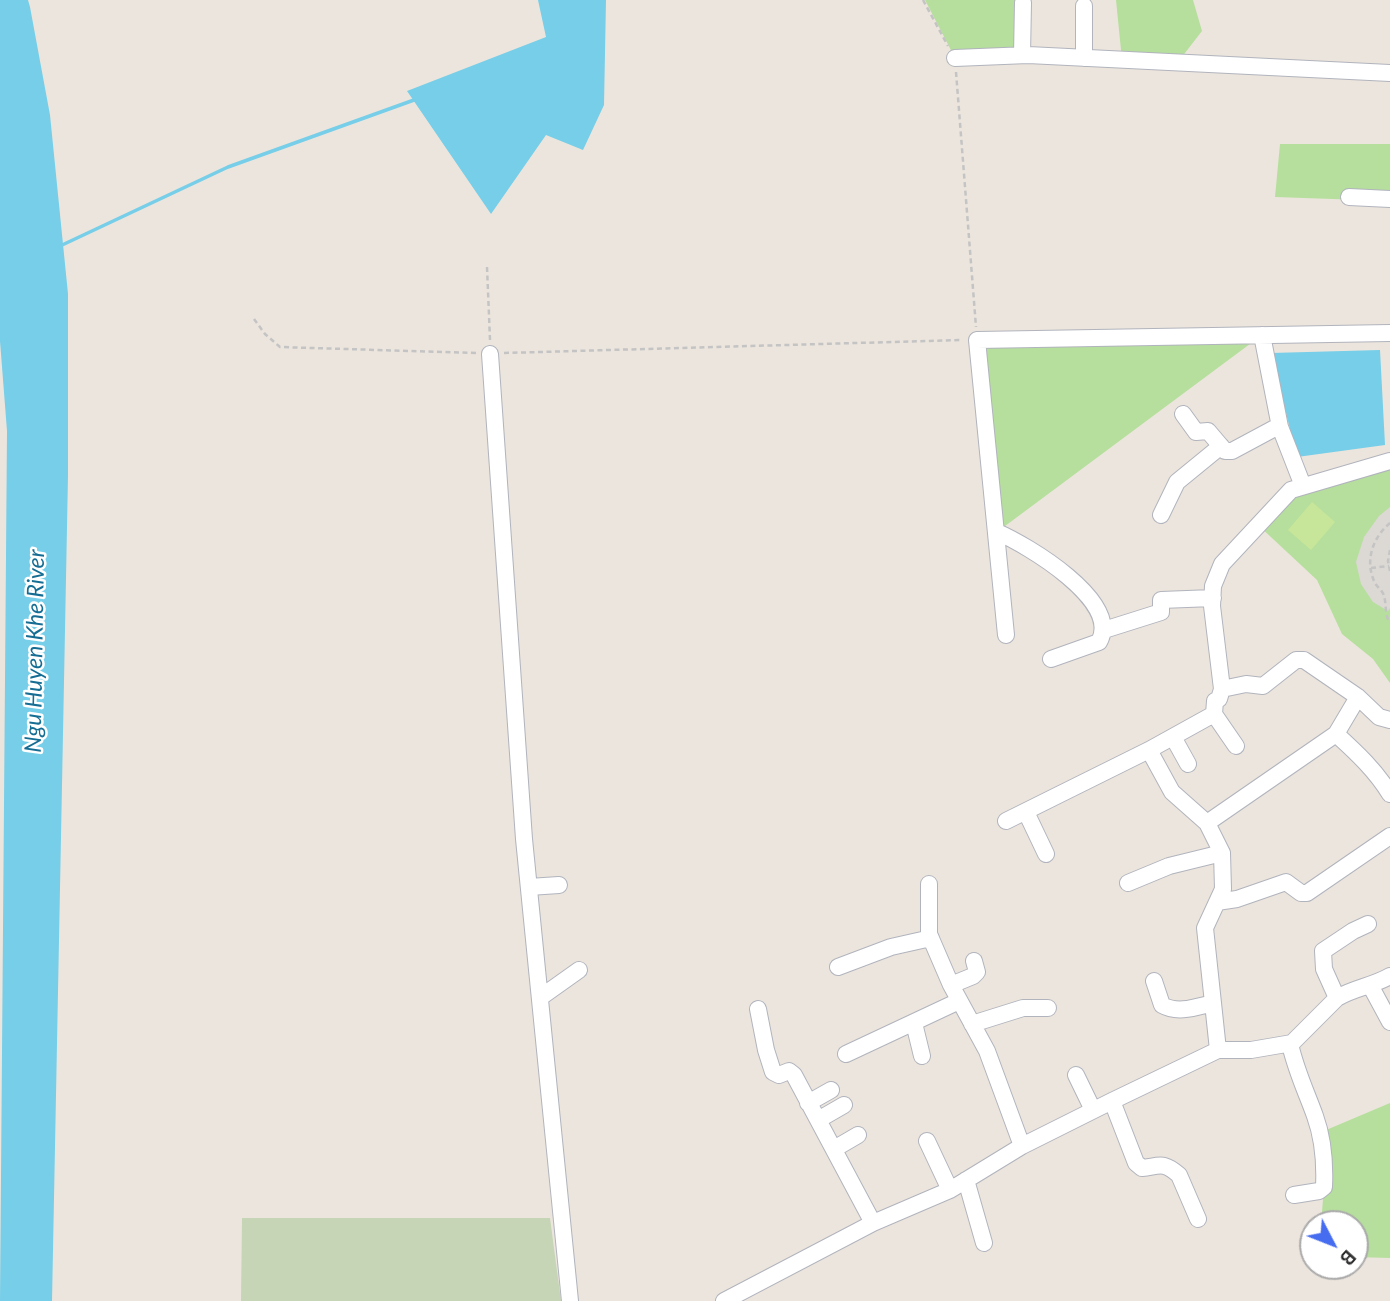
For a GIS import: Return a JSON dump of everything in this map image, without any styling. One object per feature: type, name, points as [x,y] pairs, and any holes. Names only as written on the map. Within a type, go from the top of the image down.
[{"type":"street","points":[[1022,55],[1023,3]]},
{"type":"street","points":[[1084,6],[1084,58]]},
{"type":"street","points":[[955,58],[1022,55],[1390,73]]},
{"type":"street","points":[[1349,197],[1390,199]]},
{"type":"street","points":[[1006,635],[978,340],[1390,333]]},
{"type":"street","points":[[1262,335],[1280,427],[1303,486]]},
{"type":"street","points":[[490,354],[523,839],[570,1301]]},
{"type":"street","points":[[1183,414],[1196,432],[1208,430],[1225,451],[1232,451],[1280,427]]},
{"type":"street","points":[[1161,515],[1177,482],[1221,446]]},
{"type":"street","points":[[1236,746],[1214,714],[1215,701],[1219,699],[1222,689],[1213,622],[1216,575],[1222,564],[1292,490],[1390,461]]},
{"type":"street","points":[[997,532],[1022,543],[1070,578],[1101,618],[1104,630],[1099,642],[1094,646],[1051,659]]},
{"type":"street","points":[[1104,630],[1161,612],[1161,600],[1213,598]]},
{"type":"street","points":[[1222,689],[1246,684],[1263,686],[1300,659],[1358,696],[1380,717],[1390,720]]},
{"type":"street","points":[[1207,823],[1336,734],[1358,696]]},
{"type":"street","points":[[1006,821],[1149,750],[1214,714]]},
{"type":"street","points":[[1336,734],[1381,779],[1390,794]]},
{"type":"street","points":[[1173,737],[1188,764]]},
{"type":"street","points":[[1149,750],[1172,792],[1207,823],[1222,852],[1223,889],[1205,928],[1218,1050]]},
{"type":"street","points":[[1026,811],[1045,854]]},
{"type":"street","points":[[1217,902],[1237,899],[1286,882],[1307,893],[1390,836]]},
{"type":"street","points":[[1128,883],[1169,866],[1222,852]]},
{"type":"street","points":[[929,884],[929,933],[951,985],[987,1051],[1022,1146]]},
{"type":"street","points":[[529,887],[559,885]]},
{"type":"street","points":[[1337,998],[1324,969],[1323,951],[1368,924]]},
{"type":"street","points":[[838,967],[891,947],[931,938]]},
{"type":"street","points":[[951,985],[974,976],[977,972],[974,961]]},
{"type":"street","points":[[541,997],[579,971]]},
{"type":"street","points":[[724,1301],[873,1223],[950,1189],[1022,1146],[1218,1050],[1251,1050],[1290,1044],[1337,998],[1390,976]]},
{"type":"street","points":[[1154,981],[1162,1005],[1169,1009],[1183,1010],[1213,1003]]},
{"type":"street","points":[[1370,985],[1390,1022]]},
{"type":"street","points":[[846,1054],[959,1001]]},
{"type":"street","points":[[972,1024],[1023,1008],[1048,1008]]},
{"type":"street","points":[[758,1009],[773,1072],[779,1075],[791,1072],[873,1223]]},
{"type":"street","points":[[914,1024],[922,1056]]},
{"type":"street","points":[[1290,1044],[1296,1070],[1316,1118],[1324,1176],[1324,1187],[1319,1191],[1294,1195]]},
{"type":"street","points":[[1076,1075],[1093,1110]]},
{"type":"street","points":[[808,1103],[831,1090]]},
{"type":"street","points":[[1112,1101],[1136,1163],[1142,1168],[1158,1164],[1167,1166],[1179,1175],[1198,1219]]},
{"type":"street","points":[[818,1120],[844,1105]]},
{"type":"street","points":[[834,1149],[858,1135]]},
{"type":"street","points":[[928,1141],[950,1189]]},
{"type":"street","points":[[966,1180],[984,1243]]},
{"type":"path","points":[[254,319],[265,334],[280,347],[490,354],[978,340],[955,58],[923,0]]},
{"type":"path","points":[[486,267],[490,354]]},
{"type":"path","points":[[1390,523],[1381,531],[1372,547],[1370,568],[1375,583],[1384,596],[1390,623]]},
{"type":"path","points":[[1390,550],[1390,571]]},
{"type":"path","points":[[1370,568],[1389,566]]},
{"type":"green space","points":[[925,0],[1019,0],[1022,55],[955,58]]},
{"type":"green space","points":[[1116,0],[1193,0],[1202,31],[1178,62],[1122,60]]},
{"type":"green space","points":[[1280,144],[1390,144],[1390,201],[1275,197]]},
{"type":"green space","points":[[1262,335],[997,532],[977,340]]},
{"type":"green space","points":[[1390,461],[1390,683],[1373,659],[1342,634],[1317,580],[1258,525],[1291,490]]},
{"type":"green space","points":[[1312,502],[1335,522],[1311,550],[1288,530]]},
{"type":"green space","points":[[1390,1103],[1390,1258],[1369,1257],[1369,1210],[1322,1210],[1324,1187],[1319,1133]]},
{"type":"green space","points":[[242,1218],[550,1218],[561,1301],[241,1301]]},
{"type":"shaded area","points":[[1390,507],[1388,611],[1373,602],[1361,584],[1356,562],[1364,537],[1379,516]]},
{"type":"water","name":"Ngu Huyen Khe River","points":[[0,0],[28,0],[30,7],[50,115],[68,294],[68,475],[52,1301],[0,1301],[7,431],[0,341]]},
{"type":"water","points":[[538,0],[606,0],[604,105],[583,150],[546,135],[491,214],[407,91],[546,37]]},
{"type":"water","points":[[1380,350],[1385,445],[1297,457],[1271,353]]},
{"type":"waterway","points":[[60,246],[228,167],[414,100]]}]
